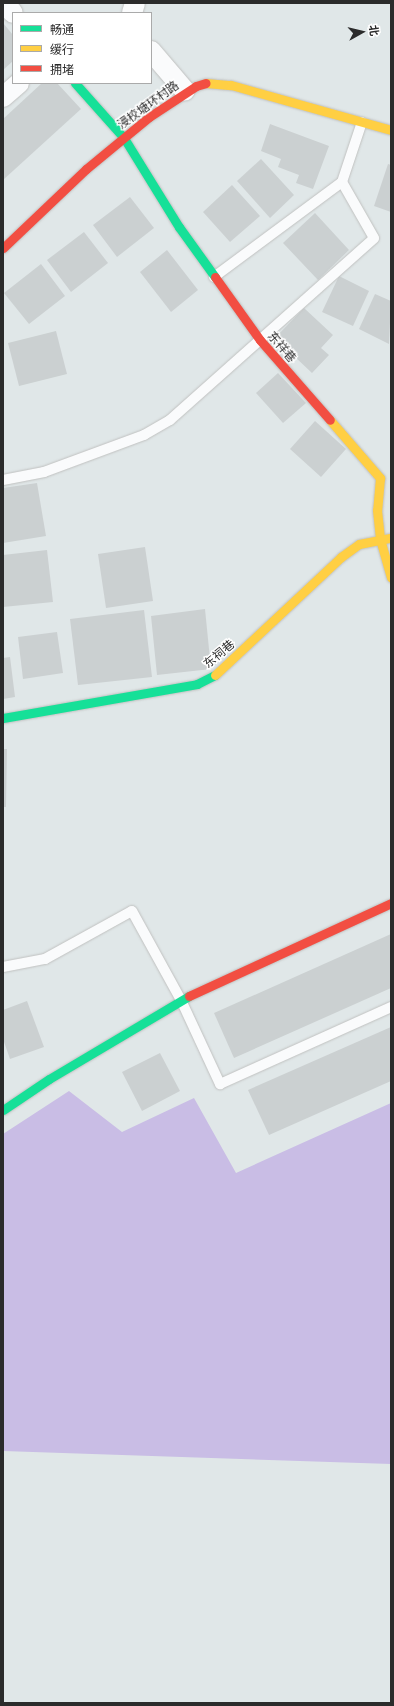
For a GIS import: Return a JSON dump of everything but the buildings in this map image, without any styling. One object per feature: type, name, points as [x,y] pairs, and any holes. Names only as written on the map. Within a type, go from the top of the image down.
[{"type":"street","points":[[4,3],[12,12]]},
{"type":"street","points":[[152,52],[186,91]]},
{"type":"street","name":"浸校塘环村路","points":[[3,248],[86,169],[124,138],[186,91],[207,83],[231,85],[391,130]]},
{"type":"street","points":[[3,97],[18,84]]},
{"type":"street","name":"东祥巷","points":[[76,84],[124,138],[179,228],[260,340],[380,478],[378,510],[380,538],[391,577]]},
{"type":"street","name":"东祠巷","points":[[3,718],[197,684],[217,674],[341,557],[359,544],[380,538],[391,538]]},
{"type":"street","points":[[3,1110],[48,1079],[181,1000],[391,903]]},
{"type":"lane","points":[[214,277],[342,182],[362,122]]},
{"type":"lane","points":[[3,480],[44,472],[144,435],[170,420],[374,238],[342,182]]},
{"type":"lane","points":[[3,967],[45,959],[132,911],[181,1000],[220,1084],[391,1007]]},
{"type":"shaded area","points":[[69,1091],[122,1132],[194,1098],[236,1173],[391,1103],[391,1464],[3,1451],[3,1134]]},
{"type":"traffic: fast","points":[[76,84],[124,138],[179,227],[215,277]]},
{"type":"traffic: fast","points":[[3,718],[197,684],[215,675]]},
{"type":"traffic: fast","points":[[3,1110],[49,1079],[189,996]]},
{"type":"traffic: slow","points":[[206,83],[231,85],[391,130]]},
{"type":"traffic: slow","points":[[330,420],[380,478],[377,510],[380,539],[391,577]]},
{"type":"traffic: slow","points":[[215,675],[341,557],[359,544],[391,538]]},
{"type":"traffic: jam","points":[[3,248],[86,169],[149,117],[196,86],[206,83]]},
{"type":"traffic: jam","points":[[215,277],[260,340],[330,420]]},
{"type":"traffic: jam","points":[[189,996],[391,903]]}]
